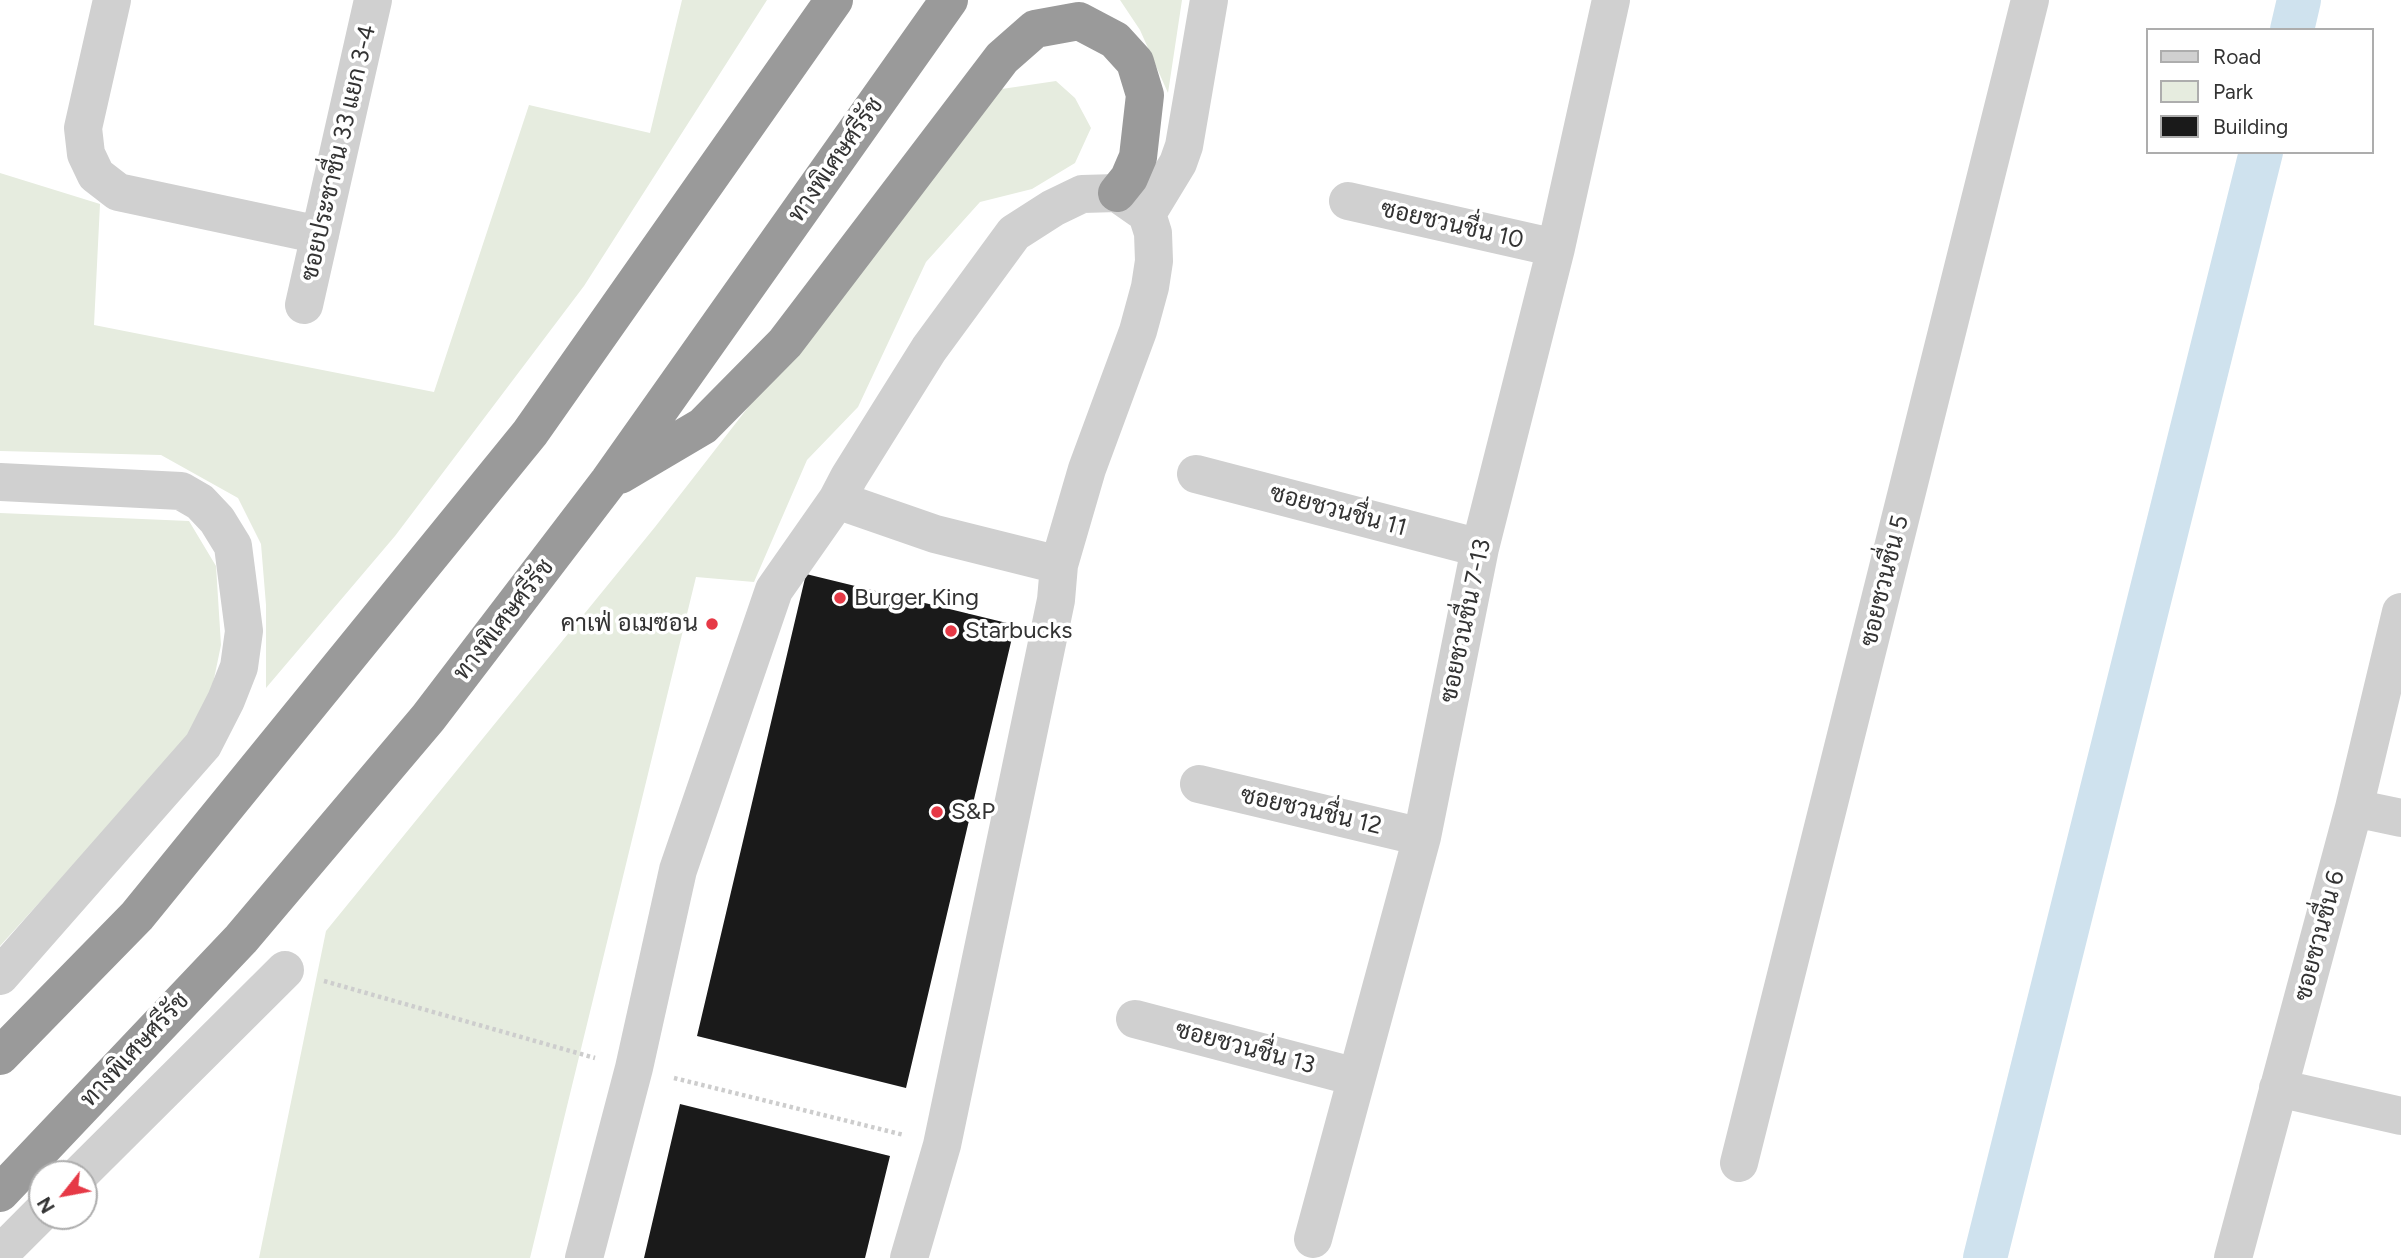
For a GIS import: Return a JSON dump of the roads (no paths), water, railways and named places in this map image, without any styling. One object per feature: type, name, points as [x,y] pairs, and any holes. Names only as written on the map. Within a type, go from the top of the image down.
[{"type":"highway","points":[[0,1056],[137,916],[530,433],[834,0]]},
{"type":"highway","name":"ทางพิเศษศรีรัช","points":[[0,1193],[241,939],[428,718],[603,491],[949,0]]},
{"type":"highway","points":[[603,491],[704,426],[785,343],[1002,58],[1035,29],[1079,21],[1115,40],[1135,62],[1145,95],[1138,157],[1129,178],[1132,204]]},
{"type":"street","points":[[111,0],[83,128],[86,154],[96,176],[118,192],[320,235]]},
{"type":"street","name":"ซอยประชาชื่น 33 แยก 3-4","points":[[304,305],[373,0]]},
{"type":"street","points":[[1132,204],[1178,163],[1184,146],[1209,0]]},
{"type":"street","name":"ซอยชวนชื่น 5","points":[[1739,1163],[2030,0]]},
{"type":"street","name":"ซอยชวนชื่น 7-13","points":[[1313,1239],[1422,838],[1480,548],[1556,248],[1605,1]]},
{"type":"street","points":[[584,1258],[635,1068],[678,870],[774,590],[837,500],[929,349],[1014,233],[1053,208],[1082,194],[1132,204],[1153,233],[1154,261],[1150,287],[1138,331],[1087,469],[1059,565],[1056,600],[942,1145],[909,1258]]},
{"type":"street","name":"ซอยชวนชื่น 10","points":[[1348,201],[1556,248]]},
{"type":"street","name":"ซอยชวนชื่น 11","points":[[1196,474],[1480,548]]},
{"type":"street","points":[[0,482],[181,491],[200,502],[217,520],[233,547],[244,631],[239,667],[204,745],[0,976]]},
{"type":"street","points":[[837,500],[934,534],[1059,565]]},
{"type":"street","name":"ซอยชวนชื่น 6","points":[[2233,1258],[2354,808],[2401,612]]},
{"type":"street","name":"ซอยชวนชื่น 12","points":[[1199,784],[1422,838]]},
{"type":"street","points":[[2354,808],[2401,818]]},
{"type":"street","points":[[94,1160],[285,970]]},
{"type":"street","name":"ซอยชวนชื่น 13","points":[[1135,1019],[1356,1077]]},
{"type":"street","points":[[2278,1088],[2401,1116]]},
{"type":"street","points":[[0,1254],[28,1226]]},
{"type":"waterway","points":[[2292,28],[2299,0]]},
{"type":"waterway","points":[[1985,1258],[2261,154]]},
{"type":"place","name":"Burger King","points":[[840,598]]},
{"type":"place","name":"คาเฟ่ อเมซอน","points":[[712,624]]},
{"type":"place","name":"Starbucks","points":[[951,631]]},
{"type":"place","name":"S&P","points":[[937,812]]}]
